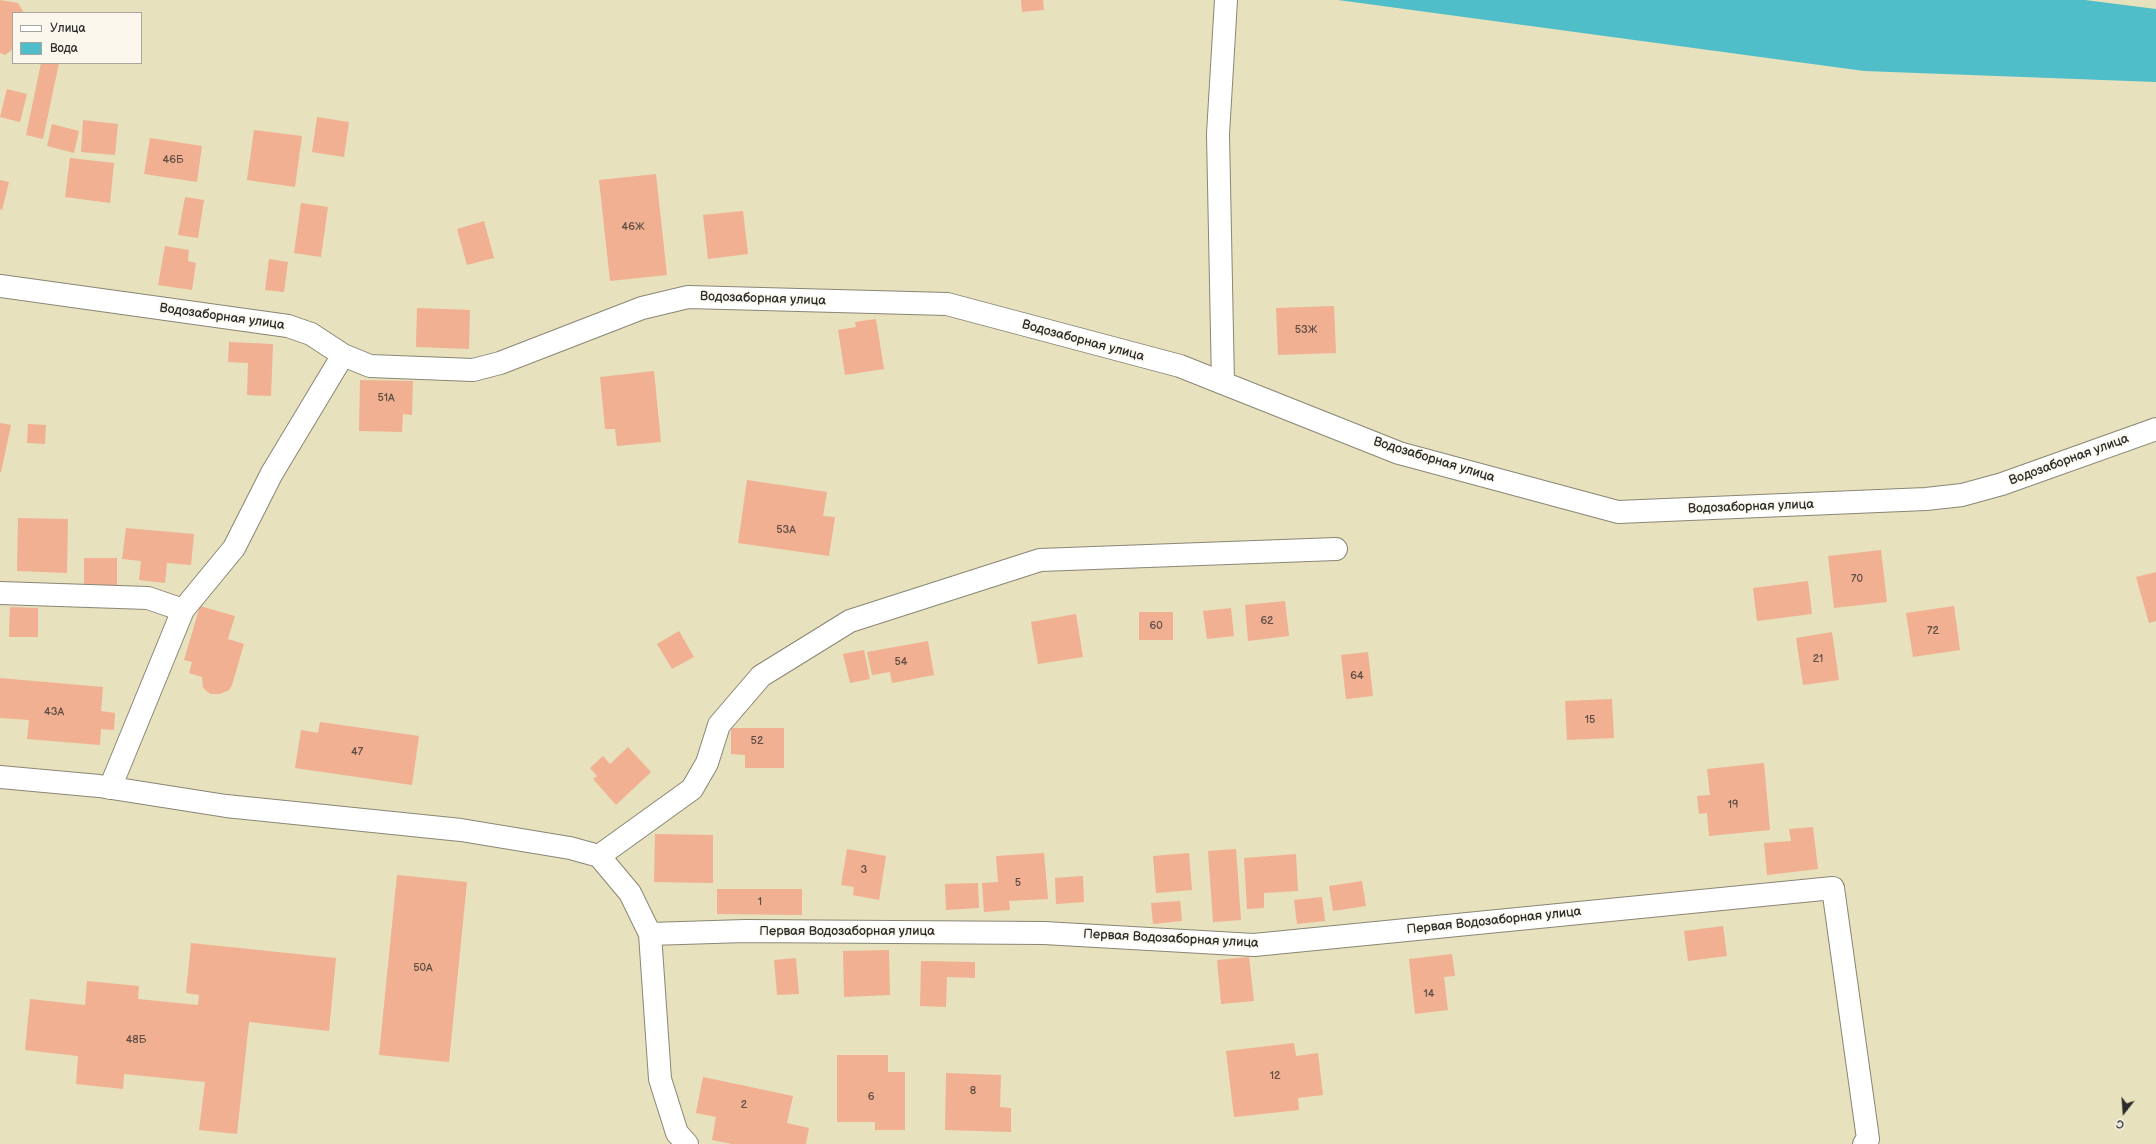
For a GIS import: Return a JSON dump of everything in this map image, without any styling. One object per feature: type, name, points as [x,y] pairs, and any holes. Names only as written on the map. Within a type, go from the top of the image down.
[{"type":"street","points":[[1223,383],[1218,134],[1226,0]]},
{"type":"street","name":"Водозаборная улица","points":[[0,286],[288,326],[311,334],[342,355],[370,366],[473,370],[500,363],[642,308],[688,297],[947,304],[1180,366],[1399,453],[1618,512],[1926,500],[1962,495],[2002,484],[2156,429]]},
{"type":"street","points":[[110,788],[183,610],[234,548],[272,473],[342,355]]},
{"type":"street","points":[[599,856],[692,789],[707,763],[719,724],[762,676],[850,621],[1040,560],[1336,549]]},
{"type":"street","points":[[0,593],[148,598],[183,610]]},
{"type":"street","points":[[0,777],[110,788],[226,806],[461,830],[570,848],[599,856],[630,893],[650,934],[660,1079],[678,1133],[686,1144]]},
{"type":"street","name":"Первая Водозаборная улица","points":[[650,934],[745,931],[1044,933],[1254,945],[1834,888],[1868,1139],[1864,1144]]},
{"type":"water","points":[[1338,0],[2085,0],[2156,9],[2156,82],[1864,71]]},
{"type":"building","points":[[0,0],[18,3],[23,12],[12,12],[12,50],[5,55],[0,53]]},
{"type":"building","points":[[1021,0],[1043,0],[1044,10],[1022,12]]},
{"type":"building","points":[[41,64],[59,64],[43,139],[26,135]]},
{"type":"building","points":[[7,89],[27,94],[20,122],[0,117]]},
{"type":"building","points":[[317,117],[349,122],[344,157],[312,152]]},
{"type":"building","points":[[83,120],[118,124],[115,155],[81,152]]},
{"type":"building","points":[[52,124],[79,131],[74,153],[47,146]]},
{"type":"building","points":[[254,130],[302,136],[295,187],[247,180]]},
{"type":"building","points":[[150,138],[202,146],[197,182],[144,174]]},
{"type":"building","points":[[70,158],[114,163],[110,203],[65,197]]},
{"type":"building","points":[[656,174],[667,275],[610,281],[599,180]]},
{"type":"building","points":[[0,180],[9,182],[2,210],[0,209]]},
{"type":"building","points":[[185,197],[204,200],[198,238],[178,235]]},
{"type":"building","points":[[301,203],[328,207],[321,257],[294,253]]},
{"type":"building","points":[[743,211],[748,254],[708,259],[703,215]]},
{"type":"building","points":[[484,221],[494,258],[467,265],[457,229]]},
{"type":"building","points":[[165,246],[189,250],[188,261],[196,263],[192,290],[158,285]]},
{"type":"building","points":[[269,259],[288,262],[284,292],[265,290]]},
{"type":"building","points":[[1334,306],[1336,353],[1278,355],[1276,308]]},
{"type":"building","points":[[417,308],[470,310],[469,349],[416,347]]},
{"type":"building","points":[[876,319],[884,369],[845,375],[838,330],[856,327],[855,322]]},
{"type":"building","points":[[229,342],[273,344],[271,396],[247,395],[248,363],[228,362]]},
{"type":"building","points":[[654,371],[661,442],[617,446],[615,429],[605,429],[600,377]]},
{"type":"building","points":[[360,380],[413,381],[412,415],[403,414],[402,432],[359,431]]},
{"type":"building","points":[[0,423],[11,425],[1,472],[0,472]]},
{"type":"building","points":[[28,424],[46,425],[45,444],[27,443]]},
{"type":"building","points":[[747,480],[827,492],[823,516],[835,517],[829,556],[738,543]]},
{"type":"building","points":[[18,518],[68,519],[67,573],[17,571]]},
{"type":"building","points":[[126,528],[194,534],[191,565],[167,563],[165,583],[139,580],[141,561],[122,559]]},
{"type":"building","points":[[1881,550],[1887,602],[1834,608],[1828,556]]},
{"type":"building","points":[[84,558],[117,558],[117,585],[84,585]]},
{"type":"building","points":[[2156,572],[2156,621],[2149,623],[2136,577]]},
{"type":"building","points":[[1808,581],[1812,614],[1757,621],[1753,588]]},
{"type":"building","points":[[1285,601],[1289,636],[1248,641],[1245,605]]},
{"type":"building","points":[[200,606],[235,616],[228,639],[244,644],[232,685],[229,690],[220,694],[211,694],[206,691],[203,687],[202,677],[189,673],[192,662],[184,660]]},
{"type":"building","points":[[1954,606],[1960,650],[1913,657],[1906,613]]},
{"type":"building","points":[[10,607],[38,608],[38,637],[9,637]]},
{"type":"building","points":[[1231,608],[1234,636],[1207,639],[1203,611]]},
{"type":"building","points":[[1139,612],[1173,612],[1173,640],[1139,640]]},
{"type":"building","points":[[1076,614],[1083,657],[1038,664],[1031,622]]},
{"type":"building","points":[[679,631],[694,657],[672,669],[657,644]]},
{"type":"building","points":[[1832,632],[1839,680],[1803,685],[1796,638]]},
{"type":"building","points":[[928,641],[934,675],[892,683],[890,672],[872,675],[867,652]]},
{"type":"building","points":[[864,650],[870,679],[850,683],[843,654]]},
{"type":"building","points":[[1368,652],[1373,696],[1346,699],[1341,655]]},
{"type":"building","points":[[0,678],[103,687],[101,711],[115,713],[114,730],[101,729],[100,745],[27,739],[29,720],[0,718]]},
{"type":"building","points":[[1612,699],[1614,738],[1567,740],[1565,701]]},
{"type":"building","points":[[320,722],[419,736],[412,785],[295,768],[301,730],[318,733]]},
{"type":"building","points":[[731,728],[784,728],[784,768],[745,768],[745,755],[731,754]]},
{"type":"building","points":[[628,747],[651,772],[616,805],[593,779],[597,776],[590,768],[603,756],[610,764]]},
{"type":"building","points":[[1764,763],[1770,830],[1709,836],[1707,813],[1699,814],[1697,796],[1710,795],[1707,769]]},
{"type":"building","points":[[1813,827],[1818,869],[1767,875],[1764,843],[1791,841],[1789,829]]},
{"type":"building","points":[[655,834],[713,835],[713,883],[654,882]]},
{"type":"building","points":[[847,849],[886,856],[879,900],[853,895],[854,887],[841,885]]},
{"type":"building","points":[[1236,849],[1241,920],[1213,922],[1208,851]]},
{"type":"building","points":[[1044,853],[1048,899],[1009,901],[1010,910],[984,912],[982,883],[998,882],[996,856]]},
{"type":"building","points":[[1189,853],[1192,890],[1156,893],[1153,856]]},
{"type":"building","points":[[1296,854],[1298,891],[1264,893],[1264,908],[1247,909],[1244,858]]},
{"type":"building","points":[[397,875],[467,882],[449,1062],[379,1055]]},
{"type":"building","points":[[1083,876],[1084,902],[1056,904],[1055,878]]},
{"type":"building","points":[[1362,881],[1366,906],[1333,911],[1329,886]]},
{"type":"building","points":[[978,883],[979,908],[946,910],[945,884]]},
{"type":"building","points":[[717,889],[802,889],[802,915],[717,914]]},
{"type":"building","points":[[1322,897],[1325,921],[1297,924],[1294,900]]},
{"type":"building","points":[[1180,901],[1182,921],[1153,924],[1151,903]]},
{"type":"building","points":[[1723,926],[1727,956],[1688,961],[1684,931]]},
{"type":"building","points":[[191,943],[336,958],[329,1031],[249,1022],[237,1134],[199,1130],[205,1082],[124,1074],[123,1089],[76,1084],[78,1056],[25,1050],[30,999],[85,1005],[87,981],[139,986],[138,999],[198,1005],[199,995],[186,993]]},
{"type":"building","points":[[889,950],[890,995],[844,997],[843,951]]},
{"type":"building","points":[[1452,954],[1455,976],[1444,977],[1448,1010],[1415,1014],[1409,959]]},
{"type":"building","points":[[1249,957],[1254,1001],[1221,1004],[1217,960]]},
{"type":"building","points":[[796,958],[799,994],[777,995],[774,960]]},
{"type":"building","points":[[921,961],[975,962],[975,978],[947,977],[946,1007],[920,1006]]},
{"type":"building","points":[[1294,1043],[1296,1056],[1318,1053],[1323,1095],[1298,1098],[1299,1110],[1234,1117],[1226,1051]]},
{"type":"building","points":[[837,1055],[888,1055],[888,1072],[905,1072],[905,1130],[875,1130],[875,1122],[837,1122]]},
{"type":"building","points":[[946,1073],[1001,1075],[1000,1107],[1011,1108],[1011,1132],[945,1130]]},
{"type":"building","points":[[703,1077],[793,1096],[787,1123],[809,1128],[806,1144],[732,1144],[712,1140],[716,1117],[696,1113]]}]
